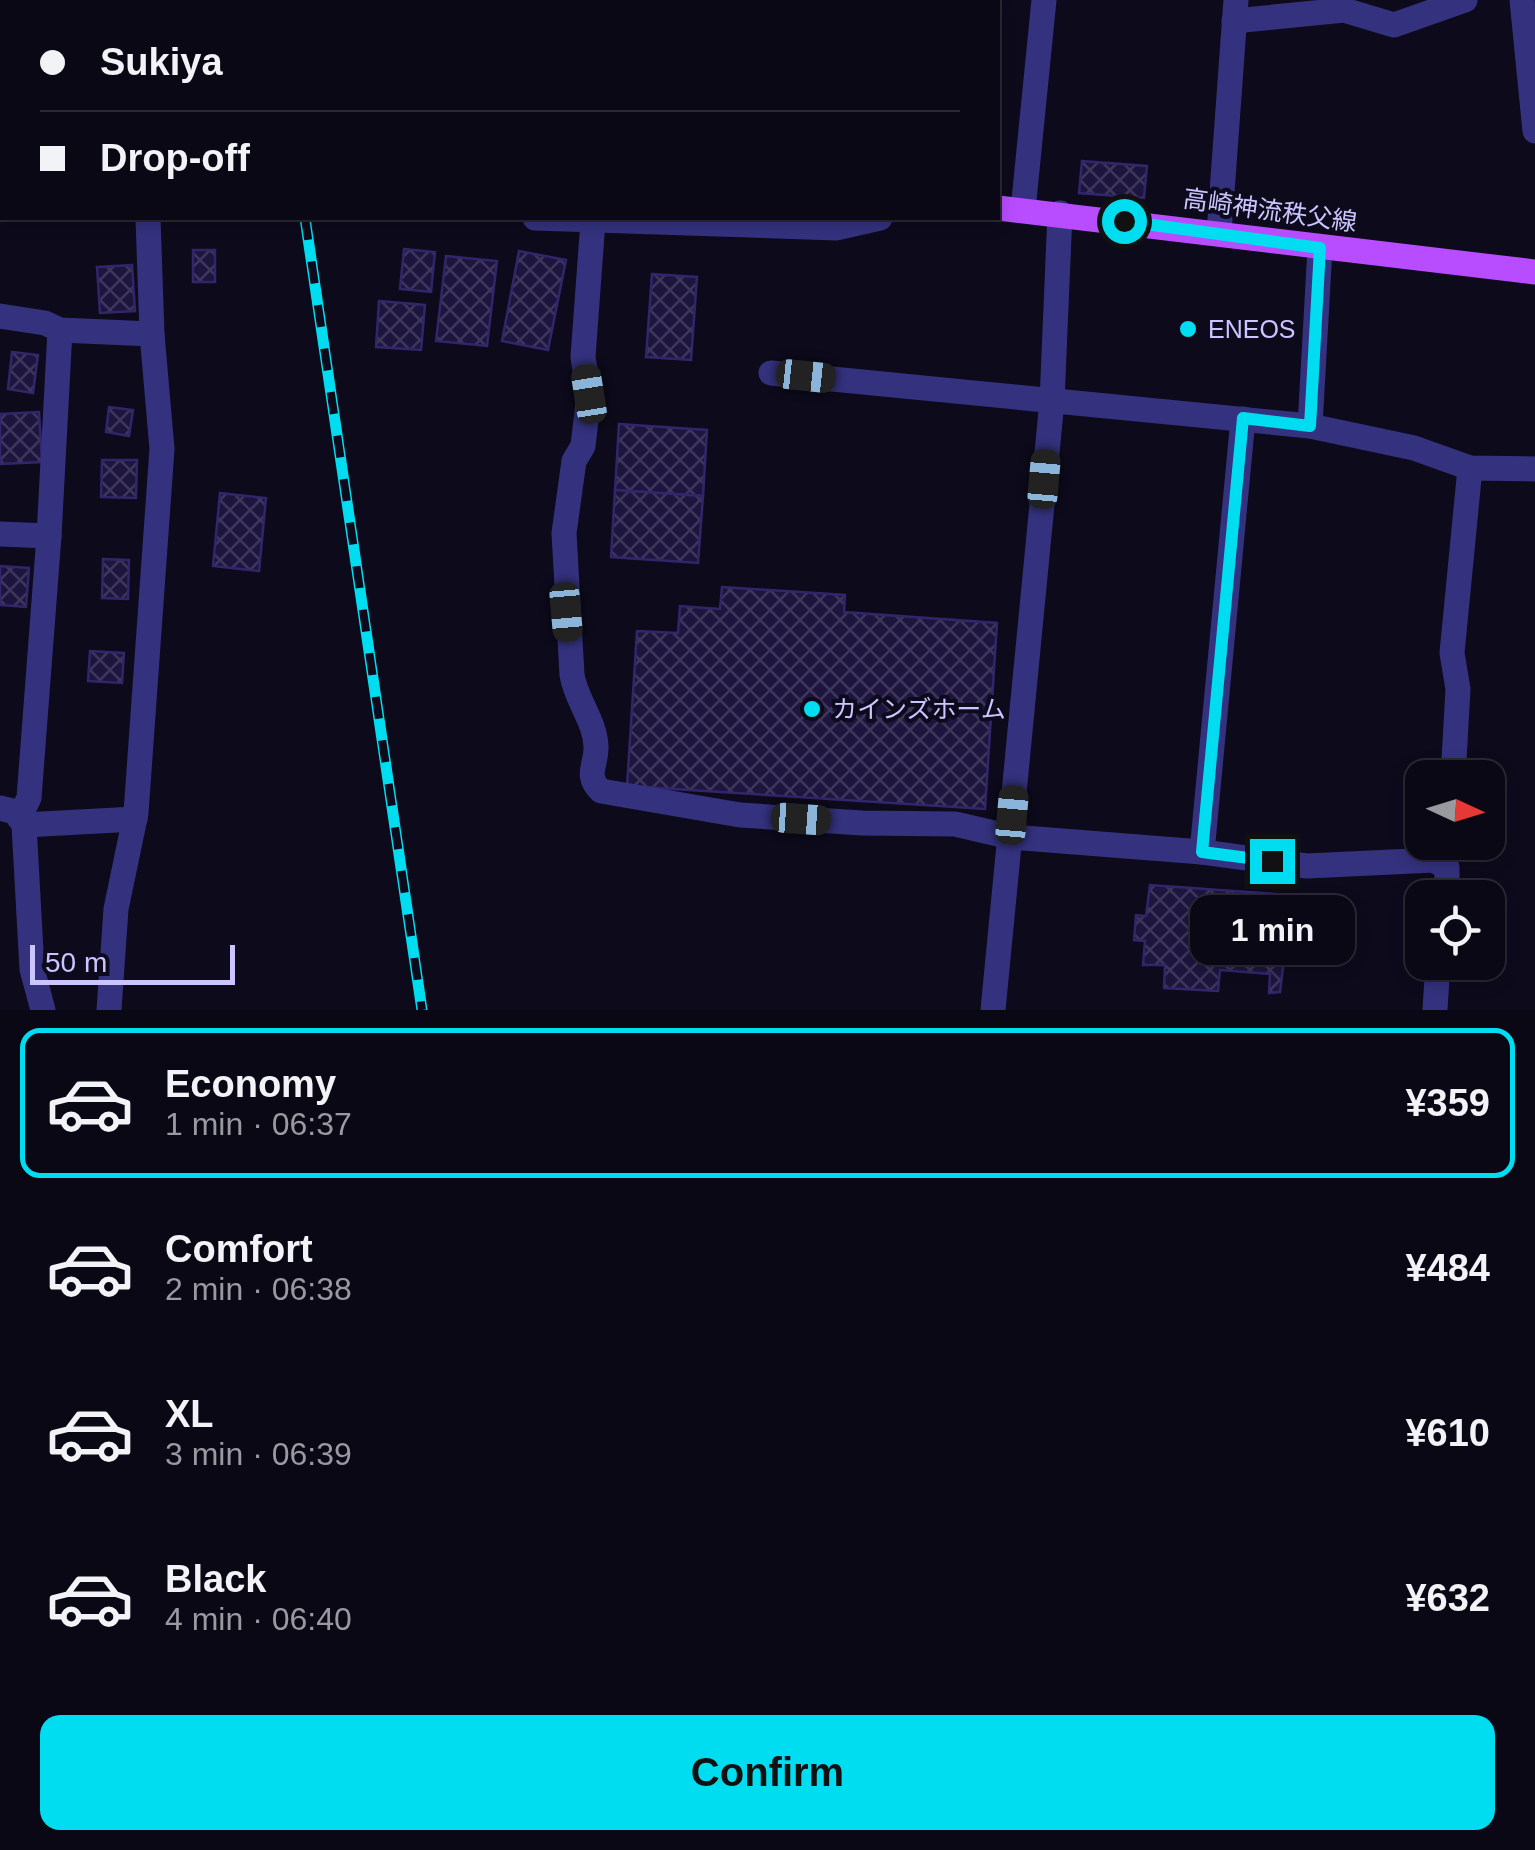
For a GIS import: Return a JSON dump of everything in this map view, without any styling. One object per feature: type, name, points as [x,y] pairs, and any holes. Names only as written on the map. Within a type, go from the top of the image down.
[{"type":"main road","name":"高崎神流秩父線","points":[[1010,209],[1535,272]]},
{"type":"street","points":[[1010,209],[1044,0]]},
{"type":"street","points":[[1219,233],[1235,10],[1344,10],[1394,25],[1465,0]]},
{"type":"street","points":[[1522,0],[1535,131]]},
{"type":"street","points":[[993,1010],[1052,401],[1060,214]]},
{"type":"street","points":[[108,1010],[116,909],[135,819],[162,449],[148,220]]},
{"type":"street","points":[[871,220],[836,228],[580,220],[583,357],[589,394],[583,446],[574,461],[564,534],[574,690],[592,727],[597,748],[590,772],[592,783],[601,791],[740,815],[955,824],[1010,837],[1202,852],[1307,866],[1434,860]]},
{"type":"street","points":[[1310,426],[1320,248]]},
{"type":"street","points":[[0,316],[46,322],[60,330],[152,334]]},
{"type":"street","points":[[43,1010],[32,969],[15,817],[28,798],[49,536],[60,330]]},
{"type":"street","points":[[771,373],[1310,426],[1414,448],[1470,468],[1535,469]]},
{"type":"street","points":[[1202,852],[1243,418]]},
{"type":"street","points":[[1453,760],[1458,690],[1452,653],[1470,468]]},
{"type":"street","points":[[0,534],[49,536]]},
{"type":"street","points":[[15,817],[135,819]]},
{"type":"street","points":[[1436,1010],[1437,980]]},
{"type":"building","points":[[1082,161],[1147,166],[1144,198],[1079,193]]},
{"type":"building","points":[[404,249],[435,252],[431,292],[400,289]]},
{"type":"building","points":[[193,250],[215,250],[215,282],[193,282]]},
{"type":"building","points":[[519,251],[566,260],[548,350],[502,341]]},
{"type":"building","points":[[446,256],[497,261],[487,346],[436,341]]},
{"type":"building","points":[[132,265],[135,311],[100,313],[97,267]]},
{"type":"building","points":[[652,274],[697,277],[691,360],[646,357]]},
{"type":"building","points":[[379,301],[425,305],[421,350],[376,347]]},
{"type":"building","points":[[12,352],[38,355],[33,393],[8,389]]},
{"type":"building","points":[[109,407],[133,410],[129,436],[106,432]]},
{"type":"building","points":[[39,412],[42,462],[0,464],[0,414]]},
{"type":"building","points":[[619,424],[707,430],[703,496],[615,490]]},
{"type":"building","points":[[102,460],[137,460],[136,498],[101,497]]},
{"type":"building","points":[[615,490],[703,496],[698,563],[611,557]]},
{"type":"building","points":[[220,493],[266,498],[259,571],[213,566]]},
{"type":"building","points":[[103,559],[129,560],[128,599],[102,598]]},
{"type":"building","points":[[0,566],[29,568],[26,607],[0,605]]},
{"type":"building","name":"カインズホーム","points":[[722,587],[845,595],[844,612],[997,623],[985,809],[627,786],[637,631],[678,633],[680,606],[720,609]]},
{"type":"building","points":[[90,651],[124,653],[122,683],[88,681]]},
{"type":"building","points":[[1150,885],[1288,895],[1286,925],[1297,925],[1295,953],[1285,952],[1280,992],[1269,993],[1270,974],[1220,970],[1218,991],[1164,988],[1165,965],[1143,965],[1145,941],[1134,940],[1136,915],[1146,916]]},
{"type":"railway","points":[[305,220],[422,1010]]},
{"type":"place","name":"ENEOS","points":[[1188,329]]},
{"type":"place","name":"カインズホーム","points":[[812,709]]},
{"type":"route","points":[[1124,221],[1320,248],[1310,426],[1243,418],[1202,852],[1272,861]]}]
